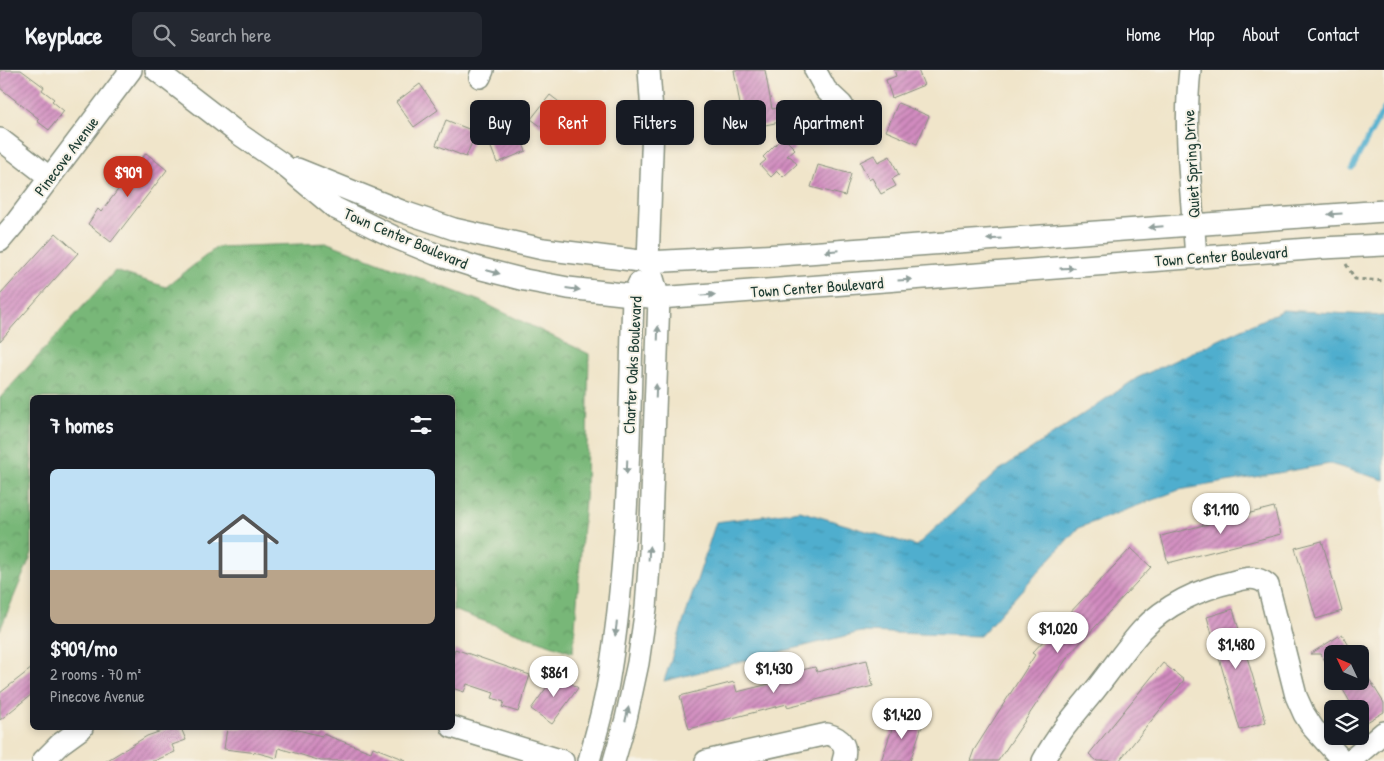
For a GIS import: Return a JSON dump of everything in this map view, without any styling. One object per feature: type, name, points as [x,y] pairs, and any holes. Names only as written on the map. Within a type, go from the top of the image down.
[{"type":"street","name":"Pinecove Avenue","points":[[0,240],[131,70]]},
{"type":"street","name":"Town Center Boulevard","points":[[156,70],[280,163],[335,208],[435,254],[525,280],[568,288],[659,298],[1384,245]]},
{"type":"street","points":[[648,262],[653,126],[649,70]]},
{"type":"street","points":[[815,70],[826,90],[836,100]]},
{"type":"street","name":"Quiet Spring Drive","points":[[1190,70],[1188,130],[1196,258]]},
{"type":"street","points":[[0,139],[50,177]]},
{"type":"street","name":"Town Center Boulevard","points":[[280,163],[401,211],[454,229],[543,249],[648,262],[780,255],[1384,211]]},
{"type":"street","name":"Charter Oaks Boulevard","points":[[589,761],[609,679],[621,587],[627,481],[633,296],[648,262]]},
{"type":"street","name":"Charter Oaks Boulevard","points":[[614,761],[634,682],[646,608],[650,552],[659,298],[648,262]]},
{"type":"street","points":[[1043,761],[1061,732],[1143,629],[1165,611],[1193,594],[1252,577],[1261,579],[1268,585],[1296,696],[1304,714],[1313,728],[1343,761]]},
{"type":"street","points":[[455,728],[563,761]]},
{"type":"street","points":[[43,761],[60,744],[79,730]]},
{"type":"street","points":[[1350,761],[1384,732]]},
{"type":"street","points":[[706,761],[764,755],[827,734],[841,740],[846,754],[843,761]]},
{"type":"path","points":[[1336,248],[1355,279],[1384,281]]},
{"type":"green space","points":[[328,243],[480,301],[589,354],[586,487],[573,653],[455,611],[455,395],[30,395],[30,558],[0,630],[0,398],[115,271],[166,287],[217,247]]},
{"type":"water","points":[[1283,310],[1384,316],[1384,480],[1330,464],[1179,490],[1078,528],[980,636],[861,632],[664,681],[716,522],[800,511],[916,546],[998,471],[1137,378]]},
{"type":"building","points":[[0,70],[21,70],[44,87],[42,90],[54,99],[52,101],[64,111],[49,130],[37,121],[39,119],[0,88]]},
{"type":"building","points":[[734,70],[765,70],[772,109],[776,108],[776,123],[766,125],[766,100],[739,100]]},
{"type":"building","points":[[894,70],[918,70],[924,85],[892,98],[886,80],[896,76]]},
{"type":"building","points":[[420,84],[438,110],[414,127],[396,102]]},
{"type":"building","points":[[550,95],[557,100],[546,100]]},
{"type":"building","points":[[898,103],[929,116],[917,144],[886,131]]},
{"type":"building","points":[[540,108],[540,126],[531,119]]},
{"type":"building","points":[[446,120],[470,130],[471,145],[466,157],[436,145]]},
{"type":"building","points":[[776,144],[791,145],[795,149],[787,156],[791,157],[797,164],[783,177],[777,171],[771,177],[760,165],[766,160],[763,157]]},
{"type":"building","points":[[490,145],[523,145],[526,151],[497,163]]},
{"type":"building","points":[[146,153],[167,170],[111,242],[88,224],[98,209],[101,212]]},
{"type":"building","points":[[874,155],[878,162],[890,156],[899,175],[892,179],[896,186],[881,194],[872,178],[869,180],[860,162]]},
{"type":"building","points":[[818,165],[851,174],[845,196],[811,187]]},
{"type":"building","points":[[56,233],[78,253],[0,341],[0,295]]},
{"type":"building","points":[[1274,507],[1281,534],[1168,563],[1161,536]]},
{"type":"building","points":[[1322,541],[1342,611],[1316,619],[1295,548]]},
{"type":"building","points":[[1131,548],[1151,567],[1069,655],[998,761],[970,761],[974,750],[1035,655],[1032,653]]},
{"type":"building","points":[[1233,609],[1266,722],[1240,730],[1207,617]]},
{"type":"building","points":[[1342,634],[1349,645],[1324,645]]},
{"type":"building","points":[[1324,645],[1324,659],[1321,654],[1310,654]]},
{"type":"building","points":[[455,649],[530,675],[518,712],[502,707],[504,702],[492,698],[494,693],[467,684],[464,692],[455,689]]},
{"type":"building","points":[[867,660],[873,686],[787,707],[787,704],[689,729],[680,696],[734,682],[737,692],[781,681],[780,675],[815,667],[817,672]]},
{"type":"building","points":[[1163,663],[1184,680],[1119,761],[1097,761],[1089,754]]},
{"type":"building","points":[[30,670],[30,696],[0,720],[0,693]]},
{"type":"building","points":[[557,673],[578,688],[552,724],[531,709]]},
{"type":"building","points":[[1369,679],[1384,703],[1384,712],[1369,721],[1369,700],[1349,700],[1343,690],[1369,690]]},
{"type":"building","points":[[897,714],[923,723],[910,761],[881,761]]},
{"type":"building","points":[[164,730],[182,730],[186,740],[172,745],[175,752],[154,761],[106,761],[147,736]]},
{"type":"building","points":[[227,730],[298,730],[322,736],[323,734],[371,752],[373,747],[406,760],[321,761],[279,748],[277,758],[258,753],[224,749]]},
{"type":"waterway","points":[[1352,168],[1384,109]]}]
